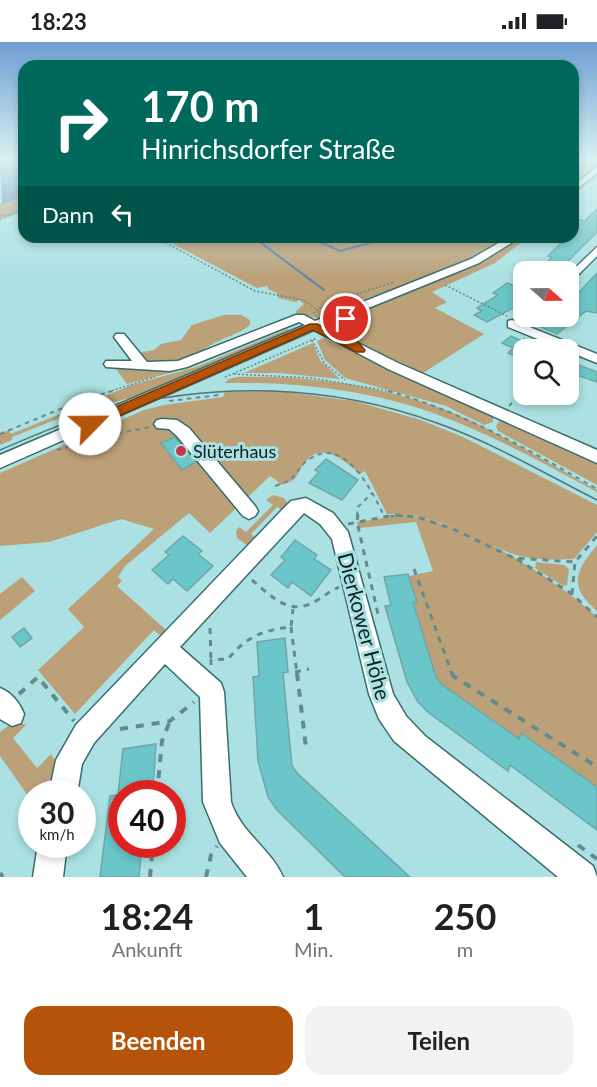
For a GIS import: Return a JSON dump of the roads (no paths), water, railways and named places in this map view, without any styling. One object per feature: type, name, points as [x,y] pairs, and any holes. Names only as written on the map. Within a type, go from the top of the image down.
[{"type":"street","points":[[0,462],[248,362],[314,326],[475,261],[506,243]]},
{"type":"street","points":[[579,270],[597,250]]},
{"type":"street","points":[[347,311],[345,328],[347,336],[360,350]]},
{"type":"street","points":[[111,364],[170,367],[296,319],[303,319],[360,350],[597,457]]},
{"type":"street","points":[[530,327],[597,359]]},
{"type":"street","points":[[120,337],[143,366]]},
{"type":"street","points":[[162,424],[172,424],[183,432],[249,512]]},
{"type":"street","name":"Dierkower Höhe","points":[[65,780],[69,760],[85,734],[287,516],[301,504],[312,508],[335,526],[345,548],[384,705],[398,728],[416,745],[582,877]]},
{"type":"street","points":[[164,648],[212,692],[217,802],[220,815],[235,842],[268,877]]},
{"type":"street","points":[[48,877],[51,858]]},
{"type":"water","points":[[2,200],[13,200],[2,204]]},
{"type":"waterway","points":[[261,243],[324,290]]},
{"type":"waterway","points":[[322,243],[340,251],[370,243]]},
{"type":"tram line","points":[[0,450],[79,418],[147,401],[189,394],[231,391],[314,394],[356,400],[437,423],[498,449],[597,500]]},
{"type":"place","name":"Slüterhaus","points":[[181,451]]}]
